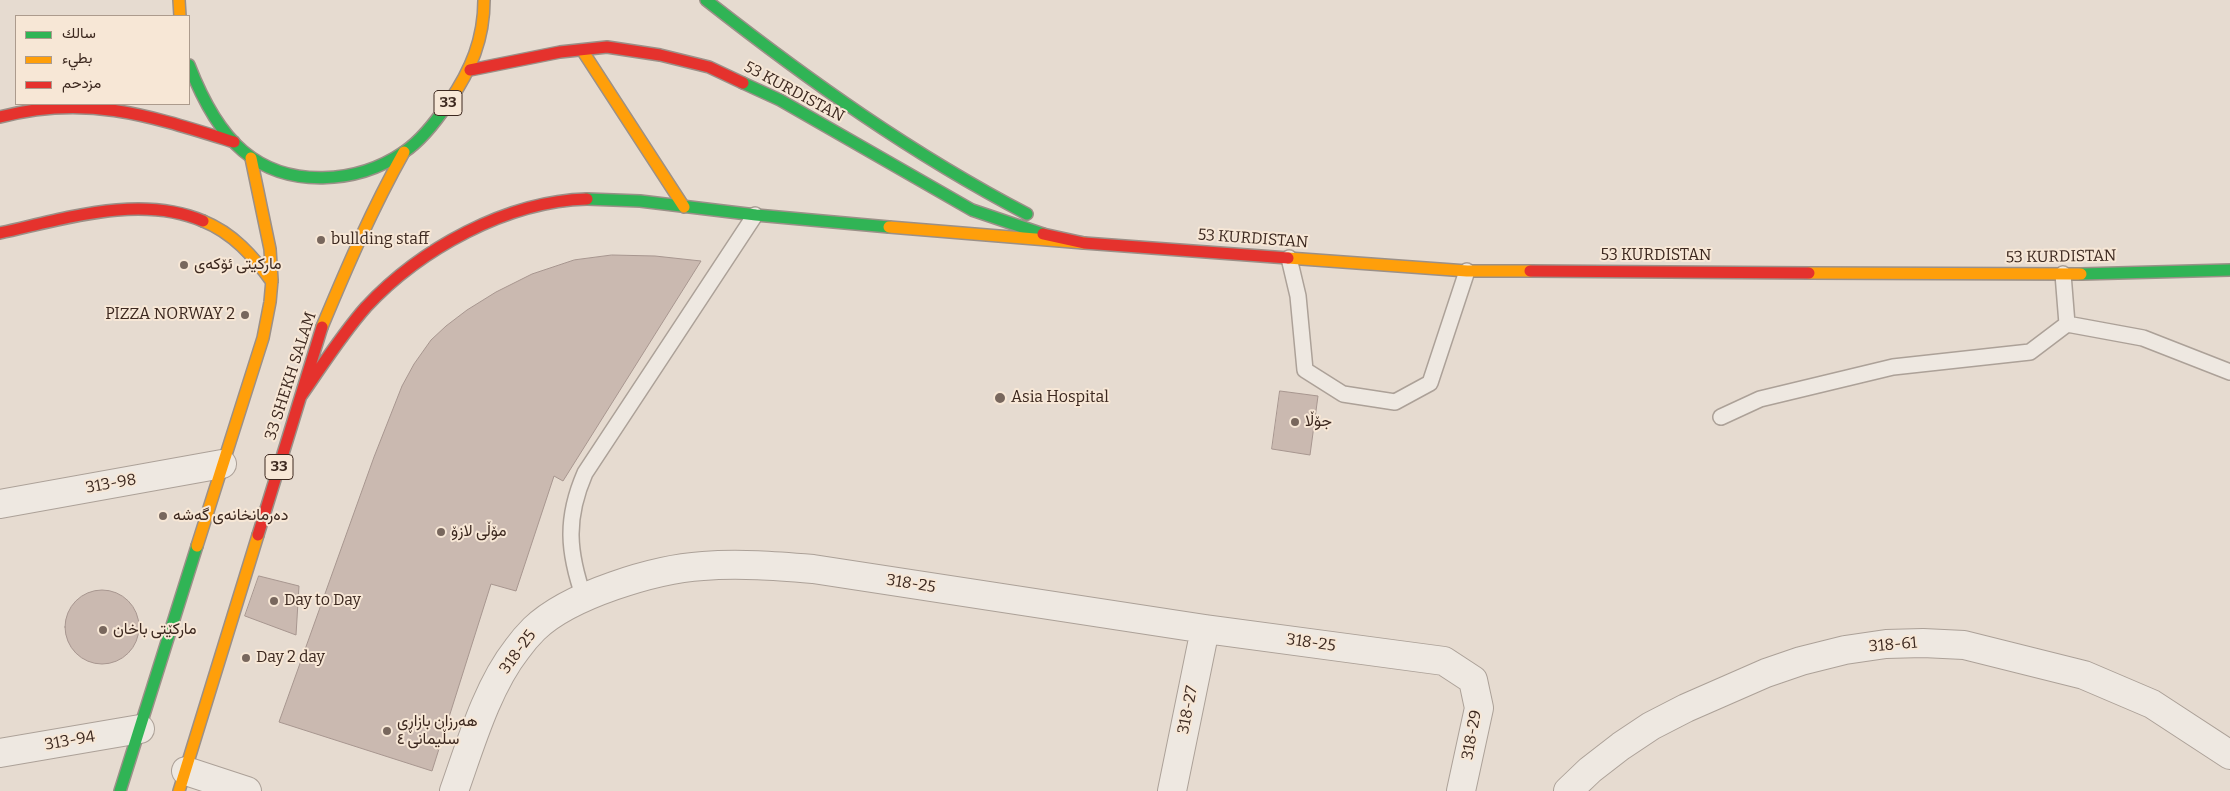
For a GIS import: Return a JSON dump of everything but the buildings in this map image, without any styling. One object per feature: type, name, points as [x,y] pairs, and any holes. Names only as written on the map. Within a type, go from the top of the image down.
[{"type":"main road","points":[[179,0],[180,15]]},
{"type":"main road","name":"33 SHEKH SALAM","points":[[182,781],[319,335],[355,246],[378,198],[404,152],[438,118],[470,70],[484,16],[484,0]]},
{"type":"main road","name":"53 KURDISTAN","points":[[706,0],[750,35],[890,136],[995,198],[1084,243]]},
{"type":"main road","name":"53 KURDISTAN","points":[[470,70],[607,47],[660,55],[709,67],[780,100],[972,210],[1034,232],[1084,243],[1467,271],[2063,274],[2230,270]]},
{"type":"main road","points":[[582,50],[684,207]]},
{"type":"main road","name":"33 SHEKH SALAM","points":[[190,68],[194,79],[234,142],[252,158],[287,175],[326,180],[364,172],[404,152]]},
{"type":"main road","points":[[0,117],[50,106],[112,109],[150,117],[234,142]]},
{"type":"main road","points":[[120,791],[263,338],[272,282],[269,237],[252,158]]},
{"type":"main road","points":[[301,396],[351,327],[376,297],[425,257],[497,217],[543,202],[610,198],[755,215],[1084,243]]},
{"type":"main road","points":[[0,233],[91,215],[138,210],[178,212],[222,230],[248,250],[272,282]]},
{"type":"street","name":"313-98","points":[[0,504],[222,464]]},
{"type":"street","name":"318-25","points":[[454,791],[477,726],[501,674],[515,651],[534,628],[556,612],[617,585],[701,566],[757,564],[813,569],[1205,629],[1444,661],[1473,680]]},
{"type":"street","name":"318-27","points":[[1172,791],[1205,629]]},
{"type":"street","name":"318-61","points":[[1568,791],[1590,770],[1621,746],[1651,726],[1686,708],[1766,673],[1801,661],[1845,650],[1886,644],[1964,645],[2084,675],[2152,704],[2230,755]]},
{"type":"street","name":"318-29","points":[[1461,791],[1478,708],[1473,680]]},
{"type":"street","name":"313-94","points":[[0,754],[140,729]]},
{"type":"street","points":[[182,781],[247,791]]},
{"type":"lane","points":[[584,598],[574,569],[570,535],[575,496],[598,451],[755,215]]},
{"type":"lane","points":[[1289,258],[1298,296],[1305,370],[1344,394],[1395,402],[1430,382],[1467,271]]},
{"type":"lane","points":[[2063,274],[2067,324]]},
{"type":"lane","points":[[1721,417],[1760,399],[1893,367],[2030,352],[2067,324],[2142,338],[2230,372]]},
{"type":"traffic: fast","points":[[706,0],[783,59],[902,141],[984,191],[1027,214]]},
{"type":"traffic: fast","points":[[190,67],[211,112],[234,143],[261,163],[281,172],[301,176],[323,178],[344,176],[365,171],[385,163],[417,142],[449,102]]},
{"type":"traffic: fast","points":[[743,83],[780,100],[972,210],[1043,234]]},
{"type":"traffic: fast","points":[[587,199],[640,201],[756,215],[889,227]]},
{"type":"traffic: fast","points":[[2081,274],[2230,270]]},
{"type":"traffic: fast","points":[[120,791],[197,546]]},
{"type":"traffic: slow","points":[[179,0],[180,15]]},
{"type":"traffic: slow","points":[[449,102],[464,78],[475,54],[482,28],[484,0]]},
{"type":"traffic: slow","points":[[582,50],[684,207]]},
{"type":"traffic: slow","points":[[322,327],[360,238],[404,152]]},
{"type":"traffic: slow","points":[[197,546],[263,338],[270,302],[272,280],[270,249],[251,158]]},
{"type":"traffic: slow","points":[[203,221],[224,232],[242,246],[272,282]]},
{"type":"traffic: slow","points":[[889,227],[1084,243]]},
{"type":"traffic: slow","points":[[1288,258],[1467,271],[1530,271]]},
{"type":"traffic: slow","points":[[1809,273],[2081,274]]},
{"type":"traffic: slow","points":[[179,791],[258,535]]},
{"type":"traffic: jam","points":[[470,70],[560,52],[607,47],[660,55],[709,67],[743,83]]},
{"type":"traffic: jam","points":[[0,117],[32,110],[90,108],[146,117],[234,142]]},
{"type":"traffic: jam","points":[[301,396],[357,317],[388,286],[412,266],[467,232],[496,219],[526,209],[557,202],[587,199]]},
{"type":"traffic: jam","points":[[0,233],[76,216],[128,209],[179,213],[203,221]]},
{"type":"traffic: jam","points":[[1043,234],[1084,243],[1288,258]]},
{"type":"traffic: jam","points":[[1530,271],[1809,273]]},
{"type":"traffic: jam","points":[[258,535],[322,327]]},
{"type":"place","name":"bullding staff","points":[[321,240]]},
{"type":"place","name":"مارکیتی ئۆکەی","points":[[184,265]]},
{"type":"place","name":"PIZZA NORWAY 2","points":[[245,315]]},
{"type":"place","name":"Asia Hospital","points":[[1000,398]]},
{"type":"place","name":"جۆڵا","points":[[1295,422]]},
{"type":"place","name":"دەرمانخانەی گەشە","points":[[163,516]]},
{"type":"place","name":"مۆڵی لازۆ","points":[[441,532]]},
{"type":"place","name":"Day to Day","points":[[274,601]]},
{"type":"place","name":"مارکێتی باخان","points":[[103,630]]},
{"type":"place","name":"Day 2 day","points":[[246,658]]},
{"type":"place","name":"هەرزان بازاڕی سڵیمانی ٤","points":[[387,731]]}]
